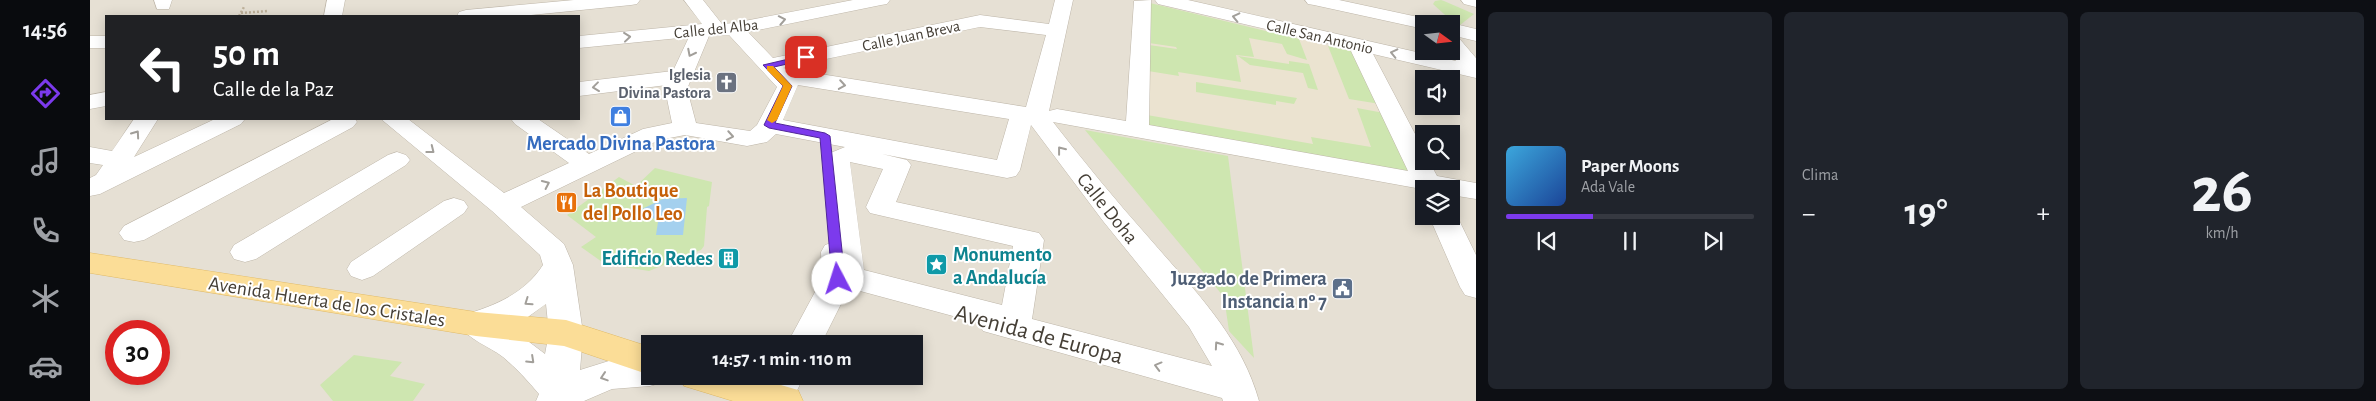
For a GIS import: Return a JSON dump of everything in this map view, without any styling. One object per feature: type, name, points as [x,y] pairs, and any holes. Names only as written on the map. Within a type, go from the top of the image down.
[{"type":"main road","name":"Avenida Huerta de los Cristales","points":[[90,263],[476,324],[566,333],[641,358]]},
{"type":"main road","points":[[741,385],[782,392]]},
{"type":"street","points":[[334,15],[336,0]]},
{"type":"street","points":[[476,15],[631,0]]},
{"type":"street","points":[[502,205],[682,119],[747,139],[758,137],[765,132],[788,86],[772,70],[717,30],[693,0]]},
{"type":"street","name":"Calle del Alba","points":[[580,42],[717,30],[881,0]]},
{"type":"street","points":[[769,125],[1008,170],[1038,115],[1064,0]]},
{"type":"street","points":[[1137,131],[1143,0]]},
{"type":"street","name":"Calle San Antonio","points":[[1164,0],[1476,72]]},
{"type":"street","points":[[1314,0],[1415,22]]},
{"type":"street","points":[[1470,0],[1476,2]]},
{"type":"street","points":[[1419,3],[1429,15]]},
{"type":"street","name":"Calle Juan Breva","points":[[772,70],[980,21],[1056,31]]},
{"type":"street","points":[[682,119],[676,89],[680,76],[717,30]]},
{"type":"street","points":[[1460,31],[1476,35]]},
{"type":"street","points":[[90,42],[105,42]]},
{"type":"street","points":[[1361,51],[1425,180]]},
{"type":"street","points":[[1460,52],[1476,72]]},
{"type":"street","points":[[772,70],[1137,131],[1415,184]]},
{"type":"street","points":[[580,89],[680,76]]},
{"type":"street","points":[[90,102],[105,99]]},
{"type":"street","name":"Calle Doha","points":[[1038,115],[1086,181],[1207,329],[1229,360],[1240,394]]},
{"type":"street","points":[[105,175],[145,120]]},
{"type":"street","points":[[105,175],[232,120]]},
{"type":"street","points":[[394,120],[502,205],[552,250],[558,265],[566,333],[562,359],[560,399]]},
{"type":"street","points":[[524,120],[587,164]]},
{"type":"street","points":[[134,233],[345,122]]},
{"type":"street","points":[[809,335],[838,279],[825,136]]},
{"type":"street","points":[[846,154],[898,165],[880,207],[1028,240],[1015,321],[853,278],[849,274],[837,158],[846,154]]},
{"type":"street","points":[[90,156],[105,175]]},
{"type":"street","points":[[245,252],[397,160]]},
{"type":"street","points":[[1460,189],[1476,191]]},
{"type":"street","points":[[362,270],[454,206]]},
{"type":"street","points":[[1447,225],[1476,288]]},
{"type":"street","points":[[476,324],[514,312],[532,300],[548,284],[558,265]]},
{"type":"street","name":"Avenida de Europa","points":[[838,279],[1240,394]]},
{"type":"street","points":[[476,324],[506,340],[538,366],[560,399]]},
{"type":"street","points":[[560,399],[602,377],[621,372],[641,372]]},
{"type":"path","points":[[240,15],[244,7]]},
{"type":"path","points":[[240,15],[268,10]]},
{"type":"shaded area","points":[[90,0],[1476,0],[1476,401],[90,401]]},
{"type":"shaded area","points":[[1150,3],[1355,52],[1412,172],[1146,127]]},
{"type":"green space","points":[[1441,0],[1474,14],[1460,25],[1460,15],[1445,15],[1433,4],[1435,1]]},
{"type":"green space","points":[[1150,3],[1299,39],[1307,60],[1287,54],[1282,44],[1249,38],[1254,57],[1236,55],[1241,82],[1178,72],[1179,76],[1148,71],[1149,45],[1177,49],[1176,47],[1149,43]]},
{"type":"green space","points":[[1328,46],[1355,52],[1380,104],[1349,99]]},
{"type":"green space","points":[[1238,56],[1289,64],[1289,61],[1309,64],[1318,90],[1308,88],[1303,73],[1250,65]]},
{"type":"green space","points":[[1196,82],[1297,98],[1294,104],[1276,101],[1276,105],[1196,92]]},
{"type":"green space","points":[[1357,108],[1384,113],[1412,172],[1146,127],[1147,115],[1313,144],[1311,137],[1371,147]]},
{"type":"green space","points":[[1085,130],[1228,156],[1254,358],[1229,331],[1224,297]]},
{"type":"green space","points":[[655,168],[712,182],[709,206],[707,207],[704,246],[701,250],[649,271],[605,264],[581,247],[596,237],[567,215],[619,177],[636,186]]},
{"type":"green space","points":[[354,355],[402,362],[390,376],[425,384],[413,401],[333,401],[320,385]]},
{"type":"water","points":[[687,198],[683,235],[656,235],[658,222],[642,209],[663,199]]},
{"type":"slow traffic","points":[[770,68],[788,86],[772,120]]},
{"type":"place","name":"Iglesia Divina Pastora","points":[[727,83]]},
{"type":"place","name":"Mercado Divina Pastora","points":[[621,117]]},
{"type":"place","name":"La Boutique del Pollo Leo","points":[[567,202]]},
{"type":"place","name":"Edificio Redes","points":[[729,258]]},
{"type":"place","name":"Monumento a Andalucía","points":[[937,265]]},
{"type":"place","name":"Juzgado de Primera Instancia nº 7","points":[[1343,289]]},
{"type":"route","points":[[806,57],[768,65],[788,86],[769,125],[825,136],[838,279]]}]
